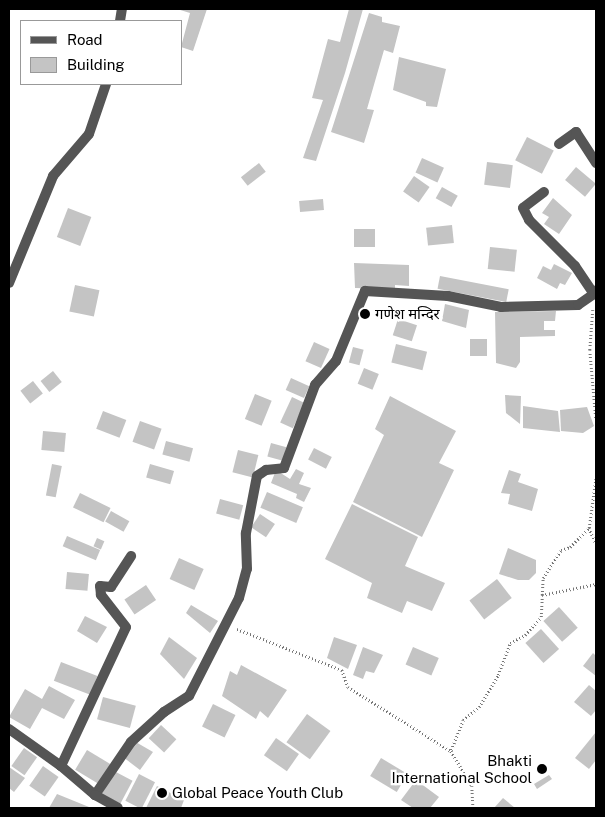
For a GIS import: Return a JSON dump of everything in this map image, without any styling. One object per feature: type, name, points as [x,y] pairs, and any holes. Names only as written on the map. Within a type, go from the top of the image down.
[{"type":"street","points":[[9,283],[53,176],[88,134],[106,85]]},
{"type":"street","points":[[559,144],[576,132],[596,163]]},
{"type":"street","points":[[95,795],[131,742],[164,712],[189,696],[222,628],[239,598],[247,569],[246,533],[257,476],[266,470],[284,468],[315,385],[336,361],[365,291],[448,296],[501,307],[578,305],[595,292],[576,266],[529,220],[523,208],[544,192]]},
{"type":"street","points":[[61,766],[126,627],[101,595],[100,586],[111,587],[131,556]]},
{"type":"street","points":[[9,730],[61,766],[95,795],[118,808]]},
{"type":"path","points":[[595,292],[590,350],[596,418]]},
{"type":"path","points":[[596,476],[589,528],[596,544]]},
{"type":"path","points":[[451,751],[463,720],[479,707],[498,675],[510,643],[525,635],[541,617],[543,578],[562,550],[570,547],[589,528]]},
{"type":"path","points":[[542,595],[596,584]]},
{"type":"path","points":[[222,628],[229,627],[342,670],[348,687],[451,751],[472,786],[473,808]]},
{"type":"building","points":[[177,9],[207,9],[193,51],[182,47],[190,13]]},
{"type":"building","points":[[349,9],[363,9],[345,73],[316,161],[303,158],[323,100],[312,98],[328,39],[340,42]]},
{"type":"building","points":[[369,13],[382,17],[382,22],[400,26],[393,53],[384,50],[367,109],[374,110],[364,143],[331,132]]},
{"type":"building","points":[[399,57],[446,69],[437,107],[426,106],[426,102],[393,90]]},
{"type":"building","points":[[527,137],[554,151],[542,174],[515,160]]},
{"type":"building","points":[[422,158],[444,168],[437,182],[415,173]]},
{"type":"building","points":[[487,162],[513,165],[510,188],[484,185]]},
{"type":"building","points":[[259,163],[266,172],[248,186],[241,177]]},
{"type":"building","points":[[576,167],[596,184],[585,197],[565,180]]},
{"type":"building","points":[[414,176],[430,187],[419,202],[403,192]]},
{"type":"building","points":[[442,187],[458,196],[451,207],[436,198]]},
{"type":"building","points":[[553,198],[572,215],[559,234],[544,224],[549,217],[542,213]]},
{"type":"building","points":[[323,199],[324,210],[300,212],[299,201]]},
{"type":"building","points":[[68,208],[91,217],[80,246],[57,237]]},
{"type":"building","points":[[452,225],[454,243],[428,246],[426,228]]},
{"type":"building","points":[[354,229],[375,229],[375,247],[354,247]]},
{"type":"building","points":[[490,247],[517,250],[515,272],[488,269]]},
{"type":"building","points":[[354,263],[409,265],[409,286],[395,285],[395,289],[355,288]]},
{"type":"building","points":[[554,264],[572,273],[565,285],[560,283],[557,289],[537,278],[543,266],[551,270]]},
{"type":"building","points":[[440,276],[509,289],[506,302],[438,289]]},
{"type":"building","points":[[75,285],[99,290],[94,317],[69,311]]},
{"type":"building","points":[[445,304],[469,310],[466,328],[442,321]]},
{"type":"building","points":[[556,311],[555,321],[544,321],[544,330],[555,330],[555,336],[520,337],[520,362],[516,368],[496,363],[495,312]]},
{"type":"building","points":[[398,319],[417,325],[412,341],[393,335]]},
{"type":"building","points":[[470,339],[487,339],[487,356],[470,356]]},
{"type":"building","points":[[314,342],[330,349],[321,368],[305,361]]},
{"type":"building","points":[[396,344],[427,352],[422,370],[391,362]]},
{"type":"building","points":[[353,347],[364,350],[359,365],[349,362]]},
{"type":"building","points":[[364,368],[379,374],[372,390],[358,384]]},
{"type":"building","points":[[53,371],[62,382],[49,392],[41,381]]},
{"type":"building","points":[[291,378],[309,386],[304,398],[286,390]]},
{"type":"building","points":[[33,381],[43,394],[30,403],[20,391]]},
{"type":"building","points":[[255,394],[272,401],[262,426],[245,419]]},
{"type":"building","points":[[505,395],[521,396],[520,424],[506,413]]},
{"type":"building","points":[[390,396],[456,431],[439,463],[454,470],[422,537],[353,502],[384,435],[375,429]]},
{"type":"building","points":[[292,397],[305,403],[293,428],[280,422]]},
{"type":"building","points":[[523,406],[558,411],[560,432],[523,428]]},
{"type":"building","points":[[587,407],[594,426],[583,433],[561,431],[560,410]]},
{"type":"building","points":[[103,411],[126,420],[120,438],[96,429]]},
{"type":"building","points":[[140,421],[162,429],[154,450],[132,442]]},
{"type":"building","points":[[43,431],[66,433],[64,452],[41,450]]},
{"type":"building","points":[[166,441],[193,448],[189,462],[162,455]]},
{"type":"building","points":[[271,443],[286,447],[283,461],[267,457]]},
{"type":"building","points":[[314,448],[332,457],[326,469],[308,460]]},
{"type":"building","points":[[238,450],[258,455],[253,477],[232,472]]},
{"type":"building","points":[[52,464],[62,466],[56,497],[46,495]]},
{"type":"building","points":[[150,464],[174,471],[170,484],[146,477]]},
{"type":"building","points":[[296,469],[304,473],[299,484],[311,488],[304,502],[296,498],[297,494],[271,483],[276,470],[290,479]]},
{"type":"building","points":[[509,470],[521,474],[518,482],[538,489],[532,511],[508,504],[510,494],[501,493]]},
{"type":"building","points":[[267,492],[303,507],[296,523],[260,508]]},
{"type":"building","points":[[80,493],[111,508],[104,522],[73,507]]},
{"type":"building","points":[[220,499],[243,505],[239,520],[216,513]]},
{"type":"building","points":[[352,504],[418,537],[405,566],[445,583],[432,611],[407,601],[402,613],[367,598],[372,583],[325,559]]},
{"type":"building","points":[[111,511],[129,521],[124,532],[105,521]]},
{"type":"building","points":[[260,514],[275,524],[266,537],[251,527]]},
{"type":"building","points":[[67,536],[100,550],[96,560],[63,546]]},
{"type":"building","points":[[97,538],[104,541],[101,549],[93,546]]},
{"type":"building","points":[[508,548],[536,560],[536,573],[529,580],[518,580],[499,574]]},
{"type":"building","points":[[179,558],[204,569],[194,590],[170,579]]},
{"type":"building","points":[[67,572],[89,574],[87,591],[66,589]]},
{"type":"building","points":[[497,579],[512,598],[484,619],[469,601]]},
{"type":"building","points":[[146,585],[156,600],[135,614],[124,600]]},
{"type":"building","points":[[191,605],[218,621],[210,633],[186,613]]},
{"type":"building","points":[[559,607],[578,628],[562,642],[543,621]]},
{"type":"building","points":[[85,616],[107,627],[97,643],[77,631]]},
{"type":"building","points":[[541,629],[559,649],[543,663],[525,643]]},
{"type":"building","points":[[169,637],[197,658],[184,679],[160,654]]},
{"type":"building","points":[[334,637],[357,645],[348,669],[327,658]]},
{"type":"building","points":[[363,647],[383,655],[374,673],[366,671],[363,679],[353,675]]},
{"type":"building","points":[[413,647],[439,658],[431,675],[406,664]]},
{"type":"building","points":[[593,653],[596,656],[596,676],[583,666]]},
{"type":"building","points":[[61,662],[97,676],[90,695],[54,681]]},
{"type":"building","points":[[241,665],[287,690],[268,718],[260,711],[256,719],[222,696],[230,671],[237,675]]},
{"type":"building","points":[[589,685],[596,691],[596,710],[591,716],[574,702]]},
{"type":"building","points":[[49,686],[75,700],[64,719],[42,708],[30,729],[9,717],[25,689],[42,699]]},
{"type":"building","points":[[103,697],[136,706],[130,728],[97,719]]},
{"type":"building","points":[[213,704],[235,715],[225,737],[202,726]]},
{"type":"building","points":[[307,714],[330,731],[310,759],[286,742]]},
{"type":"building","points":[[161,725],[176,739],[164,752],[149,738]]},
{"type":"building","points":[[596,732],[596,760],[589,769],[575,758]]},
{"type":"building","points":[[276,738],[299,754],[287,771],[264,755]]},
{"type":"building","points":[[134,741],[153,752],[140,770],[123,757]]},
{"type":"building","points":[[24,748],[37,757],[24,775],[11,766]]},
{"type":"building","points":[[87,750],[112,765],[100,785],[75,770]]},
{"type":"building","points":[[381,758],[408,774],[397,792],[370,776]]},
{"type":"building","points":[[43,766],[59,777],[45,797],[29,786]]},
{"type":"building","points":[[9,767],[25,778],[14,792],[9,788]]},
{"type":"building","points":[[114,771],[133,781],[120,804],[102,794]]},
{"type":"building","points":[[139,774],[155,782],[142,808],[125,801]]},
{"type":"building","points":[[549,775],[552,779],[537,789],[534,784]]},
{"type":"building","points":[[416,780],[439,797],[430,808],[413,808],[401,800]]},
{"type":"building","name":"Global Peace Youth Club","points":[[157,786],[184,800],[181,808],[146,808]]},
{"type":"building","points":[[57,794],[89,807],[89,808],[49,808]]},
{"type":"building","points":[[503,798],[515,808],[494,808]]},
{"type":"place","name":"गणेश मन्दिर","points":[[365,314]]},
{"type":"place","name":"Bhakti International School","points":[[542,769]]},
{"type":"place","name":"Global Peace Youth Club","points":[[162,793]]}]
